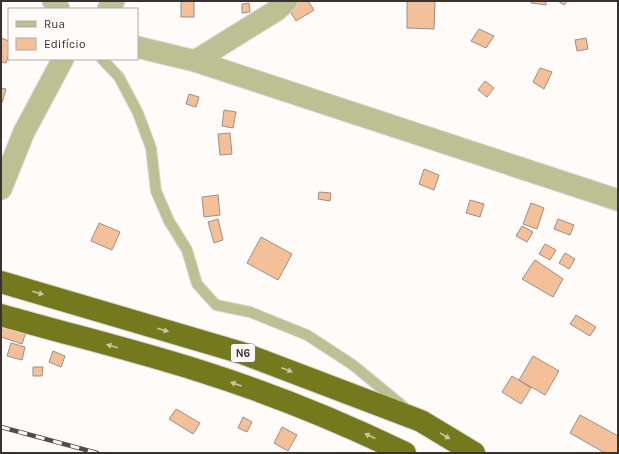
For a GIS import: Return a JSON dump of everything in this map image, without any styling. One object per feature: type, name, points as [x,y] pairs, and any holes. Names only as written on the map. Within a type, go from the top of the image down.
[{"type":"highway","name":"N6","points":[[1,282],[242,353],[421,421],[474,453]]},
{"type":"highway","points":[[1,315],[200,371],[285,400],[353,428],[405,453]]},
{"type":"street","points":[[195,61],[277,10],[287,1]]},
{"type":"street","points":[[138,47],[195,61],[618,200]]},
{"type":"street","points":[[1,189],[24,132],[62,60]]},
{"type":"lane","points":[[103,60],[119,76],[138,113],[151,148],[156,191],[169,221],[186,250],[197,284],[216,305],[250,312],[307,335],[353,365],[421,421]]},
{"type":"building","points":[[181,1],[194,1],[194,17],[181,17]]},
{"type":"building","points":[[299,1],[308,1],[314,10],[296,21],[288,8]]},
{"type":"building","points":[[407,1],[435,1],[434,29],[407,28]]},
{"type":"building","points":[[531,1],[546,1],[546,5],[531,3]]},
{"type":"building","points":[[558,1],[567,1],[564,5]]},
{"type":"building","points":[[249,3],[250,12],[242,13],[242,4]]},
{"type":"building","points":[[479,29],[494,36],[486,48],[471,41]]},
{"type":"building","points":[[1,38],[8,41],[8,57],[6,63],[1,62]]},
{"type":"building","points":[[586,38],[588,49],[577,51],[575,40]]},
{"type":"building","points":[[540,68],[552,72],[544,89],[533,82]]},
{"type":"building","points":[[485,81],[494,88],[487,97],[478,90]]},
{"type":"building","points":[[1,88],[6,89],[2,103],[1,103]]},
{"type":"building","points":[[189,94],[199,97],[196,107],[186,104]]},
{"type":"building","points":[[224,110],[236,112],[233,128],[222,126]]},
{"type":"building","points":[[230,133],[232,154],[220,155],[218,134]]},
{"type":"building","points":[[424,169],[439,175],[434,190],[419,184]]},
{"type":"building","points":[[319,192],[331,193],[330,201],[318,199]]},
{"type":"building","points":[[218,195],[220,215],[204,217],[202,197]]},
{"type":"building","points":[[470,200],[484,204],[480,217],[466,213]]},
{"type":"building","points":[[531,203],[544,208],[537,229],[523,224]]},
{"type":"building","points":[[218,219],[223,240],[214,243],[208,222]]},
{"type":"building","points":[[558,219],[574,225],[570,235],[554,229]]},
{"type":"building","points":[[99,223],[120,232],[112,250],[91,241]]},
{"type":"building","points":[[522,226],[533,232],[527,242],[516,236]]},
{"type":"building","points":[[261,237],[292,254],[278,280],[247,263]]},
{"type":"building","points":[[545,244],[556,250],[550,260],[539,254]]},
{"type":"building","points":[[565,253],[575,259],[569,269],[559,263]]},
{"type":"building","points":[[535,260],[563,279],[553,297],[522,279]]},
{"type":"building","points":[[576,315],[596,327],[590,336],[570,324]]},
{"type":"building","points":[[1,318],[28,326],[22,344],[1,337]]},
{"type":"building","points":[[11,343],[25,347],[22,360],[7,356]]},
{"type":"building","points":[[53,351],[65,356],[61,367],[49,362]]},
{"type":"building","points":[[533,356],[559,371],[545,395],[519,380]]},
{"type":"building","points":[[33,367],[43,367],[42,376],[33,376]]},
{"type":"building","points":[[512,376],[531,388],[521,404],[502,392]]},
{"type":"building","points":[[176,409],[200,423],[193,434],[169,419]]},
{"type":"building","points":[[580,415],[618,436],[618,453],[605,453],[570,433]]},
{"type":"building","points":[[243,417],[252,422],[247,432],[238,428]]},
{"type":"building","points":[[282,427],[297,435],[288,451],[274,443]]},
{"type":"railway","points":[[1,427],[97,453]]}]
